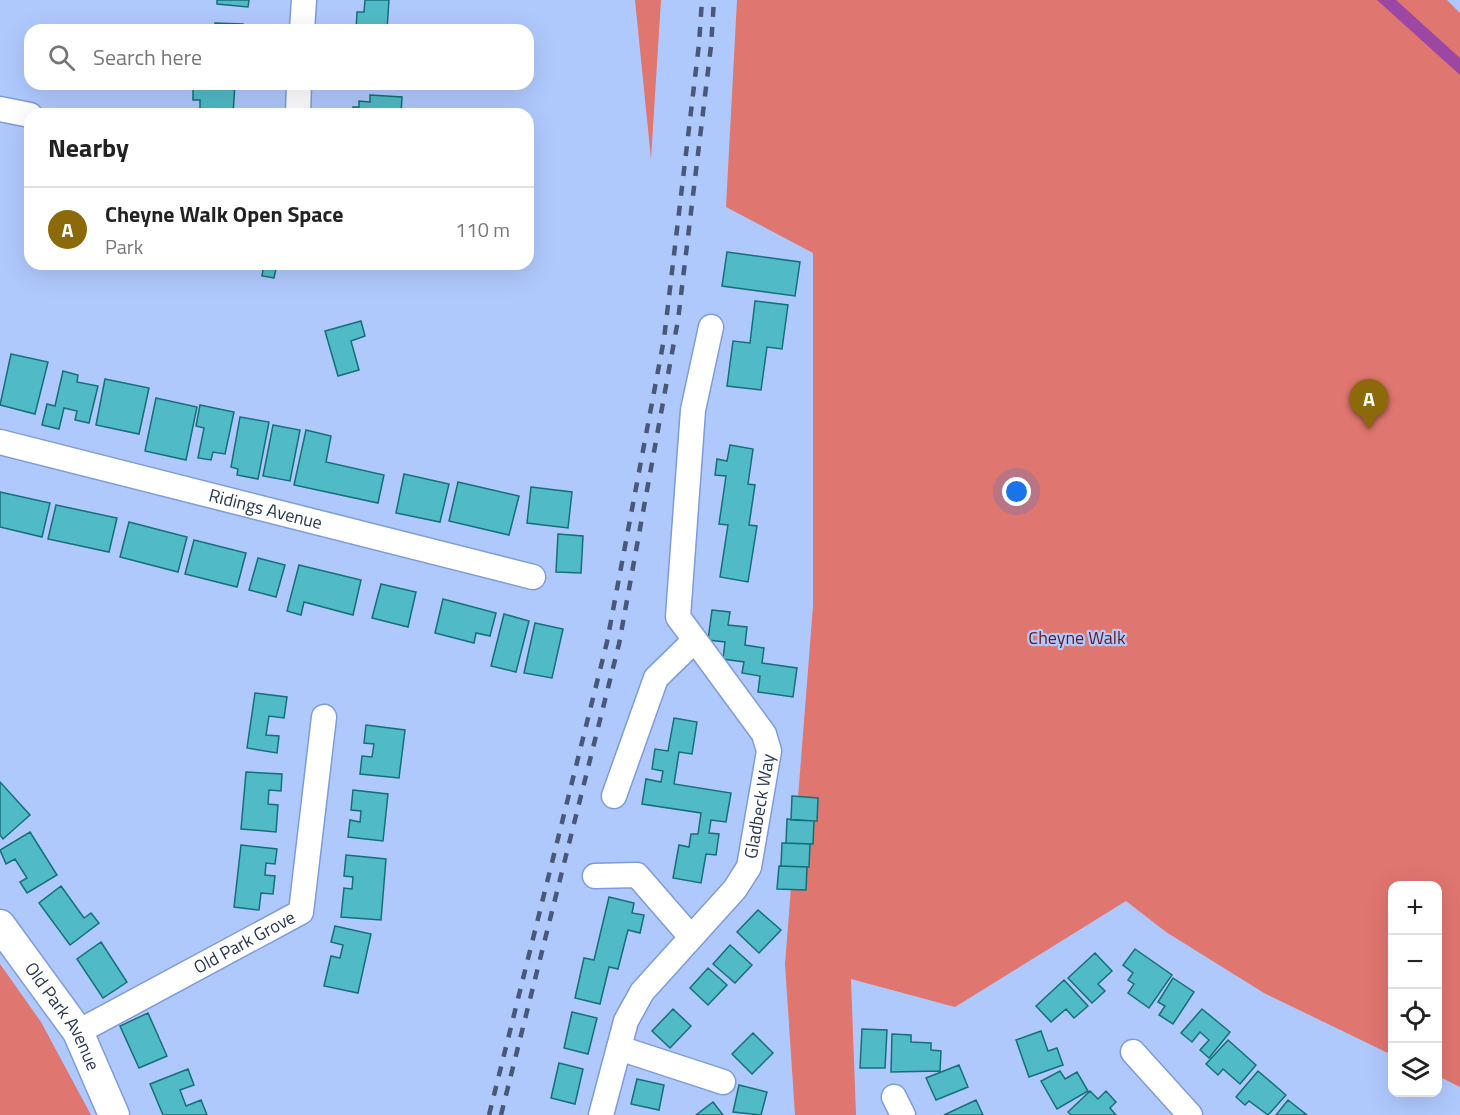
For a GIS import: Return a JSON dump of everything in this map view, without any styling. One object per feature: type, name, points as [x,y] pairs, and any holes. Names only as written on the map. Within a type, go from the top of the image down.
[{"type":"street","points":[[302,24],[304,0]]},
{"type":"street","points":[[298,108],[299,90]]},
{"type":"street","points":[[0,109],[24,114]]},
{"type":"street","name":"Gladbeck Way","points":[[601,1115],[626,1021],[642,992],[690,936],[735,889],[749,867],[769,750],[764,734],[678,617],[693,410],[711,327]]},
{"type":"street","name":"Ridings Avenue","points":[[0,442],[533,577]]},
{"type":"street","points":[[614,796],[656,678],[694,641]]},
{"type":"street","name":"Old Park Grove","points":[[78,1032],[301,912],[324,717]]},
{"type":"street","points":[[595,876],[638,875],[690,936]]},
{"type":"street","name":"Old Park Avenue","points":[[0,926],[78,1032],[114,1115]]},
{"type":"street","points":[[619,1048],[723,1083]]},
{"type":"street","points":[[1133,1052],[1190,1115]]},
{"type":"green space","points":[[635,0],[661,0],[651,159]]},
{"type":"green space","name":"Cheyne Walk","points":[[737,0],[1447,0],[1460,13],[1460,1087],[1442,1078],[1442,881],[1388,881],[1388,1053],[1264,993],[1166,932],[1126,901],[955,1007],[851,979],[856,1115],[795,1115],[785,964],[813,606],[813,253],[726,207]]},
{"type":"green space","points":[[0,964],[41,1022],[91,1115],[0,1115]]},
{"type":"shaded area","points":[[1377,0],[1396,0],[1460,58],[1460,75]]},
{"type":"building","points":[[217,0],[249,0],[248,7],[217,4]]},
{"type":"building","points":[[365,0],[389,0],[387,24],[356,24],[357,12],[364,12]]},
{"type":"building","points":[[193,90],[235,90],[233,108],[200,108],[200,100],[193,100]]},
{"type":"building","points":[[370,95],[402,97],[401,108],[353,108],[359,107],[359,101],[370,102]]},
{"type":"building","points":[[727,252],[800,262],[795,296],[722,286]]},
{"type":"building","points":[[263,270],[276,270],[274,278],[262,276]]},
{"type":"building","points":[[755,301],[788,305],[782,349],[767,347],[761,390],[727,386],[733,341],[750,343]]},
{"type":"building","points":[[361,321],[365,336],[351,341],[359,370],[338,376],[325,331]]},
{"type":"building","points":[[11,354],[48,362],[35,414],[0,405]]},
{"type":"building","points":[[63,371],[78,375],[77,382],[98,386],[89,423],[75,420],[77,411],[64,408],[59,429],[42,425],[47,404],[55,406]]},
{"type":"building","points":[[105,379],[149,388],[139,434],[96,425]]},
{"type":"building","points":[[156,398],[197,407],[186,460],[145,451]]},
{"type":"building","points":[[200,405],[234,412],[225,454],[213,452],[211,460],[198,458],[204,428],[196,426]]},
{"type":"building","points":[[240,417],[269,422],[258,479],[237,475],[238,469],[231,467]]},
{"type":"building","points":[[273,425],[300,430],[290,481],[263,476]]},
{"type":"building","points":[[306,430],[331,436],[326,462],[384,475],[378,503],[294,485]]},
{"type":"building","points":[[730,445],[753,449],[748,484],[755,485],[749,525],[757,526],[748,582],[720,577],[728,525],[719,524],[726,476],[715,475],[717,459],[727,461]]},
{"type":"building","points":[[404,474],[449,484],[440,522],[396,513]]},
{"type":"building","points":[[458,482],[519,496],[509,535],[449,521]]},
{"type":"building","points":[[531,487],[572,492],[568,528],[527,523]]},
{"type":"building","points":[[0,492],[50,503],[42,537],[0,527]]},
{"type":"building","points":[[56,505],[117,518],[109,552],[48,539]]},
{"type":"building","points":[[129,522],[187,537],[178,572],[120,557]]},
{"type":"building","points":[[558,534],[583,536],[581,573],[556,572]]},
{"type":"building","points":[[194,540],[246,553],[237,587],[185,574]]},
{"type":"building","points":[[258,558],[285,565],[276,597],[249,590]]},
{"type":"building","points":[[299,565],[361,580],[353,615],[304,602],[301,615],[287,611]]},
{"type":"building","points":[[381,584],[416,592],[408,627],[372,618]]},
{"type":"building","points":[[443,599],[496,613],[490,636],[476,633],[474,643],[435,633]]},
{"type":"building","points":[[712,610],[730,612],[728,625],[747,627],[745,645],[764,648],[762,663],[797,668],[793,697],[758,692],[760,676],[742,673],[744,662],[723,659],[725,642],[708,640]]},
{"type":"building","points":[[504,614],[529,621],[516,672],[491,666]]},
{"type":"building","points":[[535,623],[563,629],[552,678],[524,673]]},
{"type":"building","points":[[255,693],[287,697],[284,718],[269,716],[266,735],[279,736],[277,753],[247,748]]},
{"type":"building","points":[[674,718],[697,722],[692,754],[679,752],[674,784],[731,793],[726,822],[711,820],[709,833],[719,834],[716,855],[706,854],[701,883],[673,878],[679,845],[689,847],[691,834],[698,834],[701,813],[642,804],[646,779],[661,782],[663,771],[652,769],[655,749],[668,751]]},
{"type":"building","points":[[366,725],[405,730],[399,778],[360,774],[362,756],[372,757],[374,744],[364,743]]},
{"type":"building","points":[[246,772],[282,774],[281,791],[269,790],[268,804],[278,805],[276,832],[241,829]]},
{"type":"building","points":[[0,782],[30,815],[3,839],[0,835]]},
{"type":"building","points":[[353,790],[388,794],[383,841],[348,837],[350,820],[360,822],[361,811],[351,810]]},
{"type":"building","points":[[792,796],[818,798],[817,821],[791,820]]},
{"type":"building","points":[[787,819],[814,821],[813,844],[786,843]]},
{"type":"building","points":[[30,832],[57,875],[27,893],[20,882],[27,878],[15,859],[6,864],[0,850]]},
{"type":"building","points":[[782,843],[810,844],[809,867],[781,866]]},
{"type":"building","points":[[241,845],[277,849],[275,864],[266,863],[265,875],[275,876],[273,894],[261,893],[259,910],[234,907]]},
{"type":"building","points":[[346,855],[386,859],[381,920],[341,917],[344,888],[352,889],[353,877],[344,876]]},
{"type":"building","points":[[779,866],[807,867],[806,890],[777,889]]},
{"type":"building","points":[[61,886],[84,918],[91,913],[99,923],[70,945],[39,903]]},
{"type":"building","points":[[609,897],[634,903],[632,913],[644,915],[640,933],[628,930],[618,969],[609,967],[600,1004],[575,998],[584,958],[594,960]]},
{"type":"building","points":[[758,910],[781,930],[759,953],[737,932]]},
{"type":"building","points":[[335,926],[371,934],[358,993],[324,986],[331,956],[340,958],[343,945],[331,942]]},
{"type":"building","points":[[101,942],[127,982],[103,998],[77,959]]},
{"type":"building","points":[[730,945],[752,965],[735,983],[713,964]]},
{"type":"building","points":[[1135,949],[1172,975],[1149,1008],[1128,993],[1134,984],[1128,980],[1133,973],[1123,965]]},
{"type":"building","points":[[1095,953],[1112,971],[1098,984],[1105,991],[1092,1003],[1068,978]]},
{"type":"building","points":[[708,968],[727,985],[708,1005],[690,988]]},
{"type":"building","points":[[1173,978],[1194,992],[1173,1024],[1159,1015],[1165,1006],[1158,1002]]},
{"type":"building","points":[[1064,980],[1088,1006],[1074,1018],[1066,1009],[1051,1022],[1036,1006]]},
{"type":"building","points":[[673,1009],[691,1026],[670,1048],[652,1031]]},
{"type":"building","points":[[1202,1009],[1230,1032],[1209,1058],[1200,1050],[1209,1040],[1200,1032],[1192,1042],[1181,1033]]},
{"type":"building","points":[[572,1012],[597,1018],[588,1054],[564,1048]]},
{"type":"building","points":[[148,1013],[167,1056],[139,1068],[120,1026]]},
{"type":"building","points":[[862,1029],[887,1030],[885,1068],[860,1068]]},
{"type":"building","points":[[1041,1031],[1048,1051],[1057,1048],[1063,1065],[1029,1077],[1016,1040]]},
{"type":"building","points":[[753,1033],[773,1053],[752,1074],[732,1054]]},
{"type":"building","points":[[892,1034],[911,1035],[911,1042],[931,1043],[931,1050],[941,1051],[940,1071],[891,1072]]},
{"type":"building","points":[[1228,1040],[1256,1065],[1240,1084],[1223,1069],[1218,1075],[1206,1064]]},
{"type":"building","points":[[559,1063],[583,1069],[575,1104],[551,1098]]},
{"type":"building","points":[[959,1065],[968,1087],[936,1100],[926,1078]]},
{"type":"building","points":[[188,1069],[194,1085],[180,1090],[186,1106],[201,1100],[207,1115],[163,1115],[150,1084]]},
{"type":"building","points":[[1060,1071],[1065,1079],[1077,1072],[1088,1091],[1057,1109],[1041,1081]]},
{"type":"building","points":[[1258,1071],[1286,1095],[1268,1115],[1249,1101],[1245,1105],[1236,1097]]},
{"type":"building","points":[[637,1079],[664,1085],[659,1110],[631,1104]]},
{"type":"building","points":[[739,1085],[767,1092],[761,1115],[733,1112]]},
{"type":"building","points":[[1090,1091],[1098,1099],[1106,1091],[1116,1102],[1110,1108],[1116,1115],[1071,1115],[1068,1112]]},
{"type":"building","points":[[976,1100],[983,1115],[944,1115]]},
{"type":"building","points":[[1288,1100],[1307,1115],[1276,1115]]},
{"type":"building","points":[[713,1102],[723,1115],[696,1115]]},
{"type":"railway","points":[[489,1115],[607,642],[664,339],[699,44],[702,0]]},
{"type":"railway","points":[[501,1115],[619,644],[678,320],[711,46],[714,0]]},
{"type":"place","name":"Cheyne Walk Open Space","points":[[1369,429]]}]
